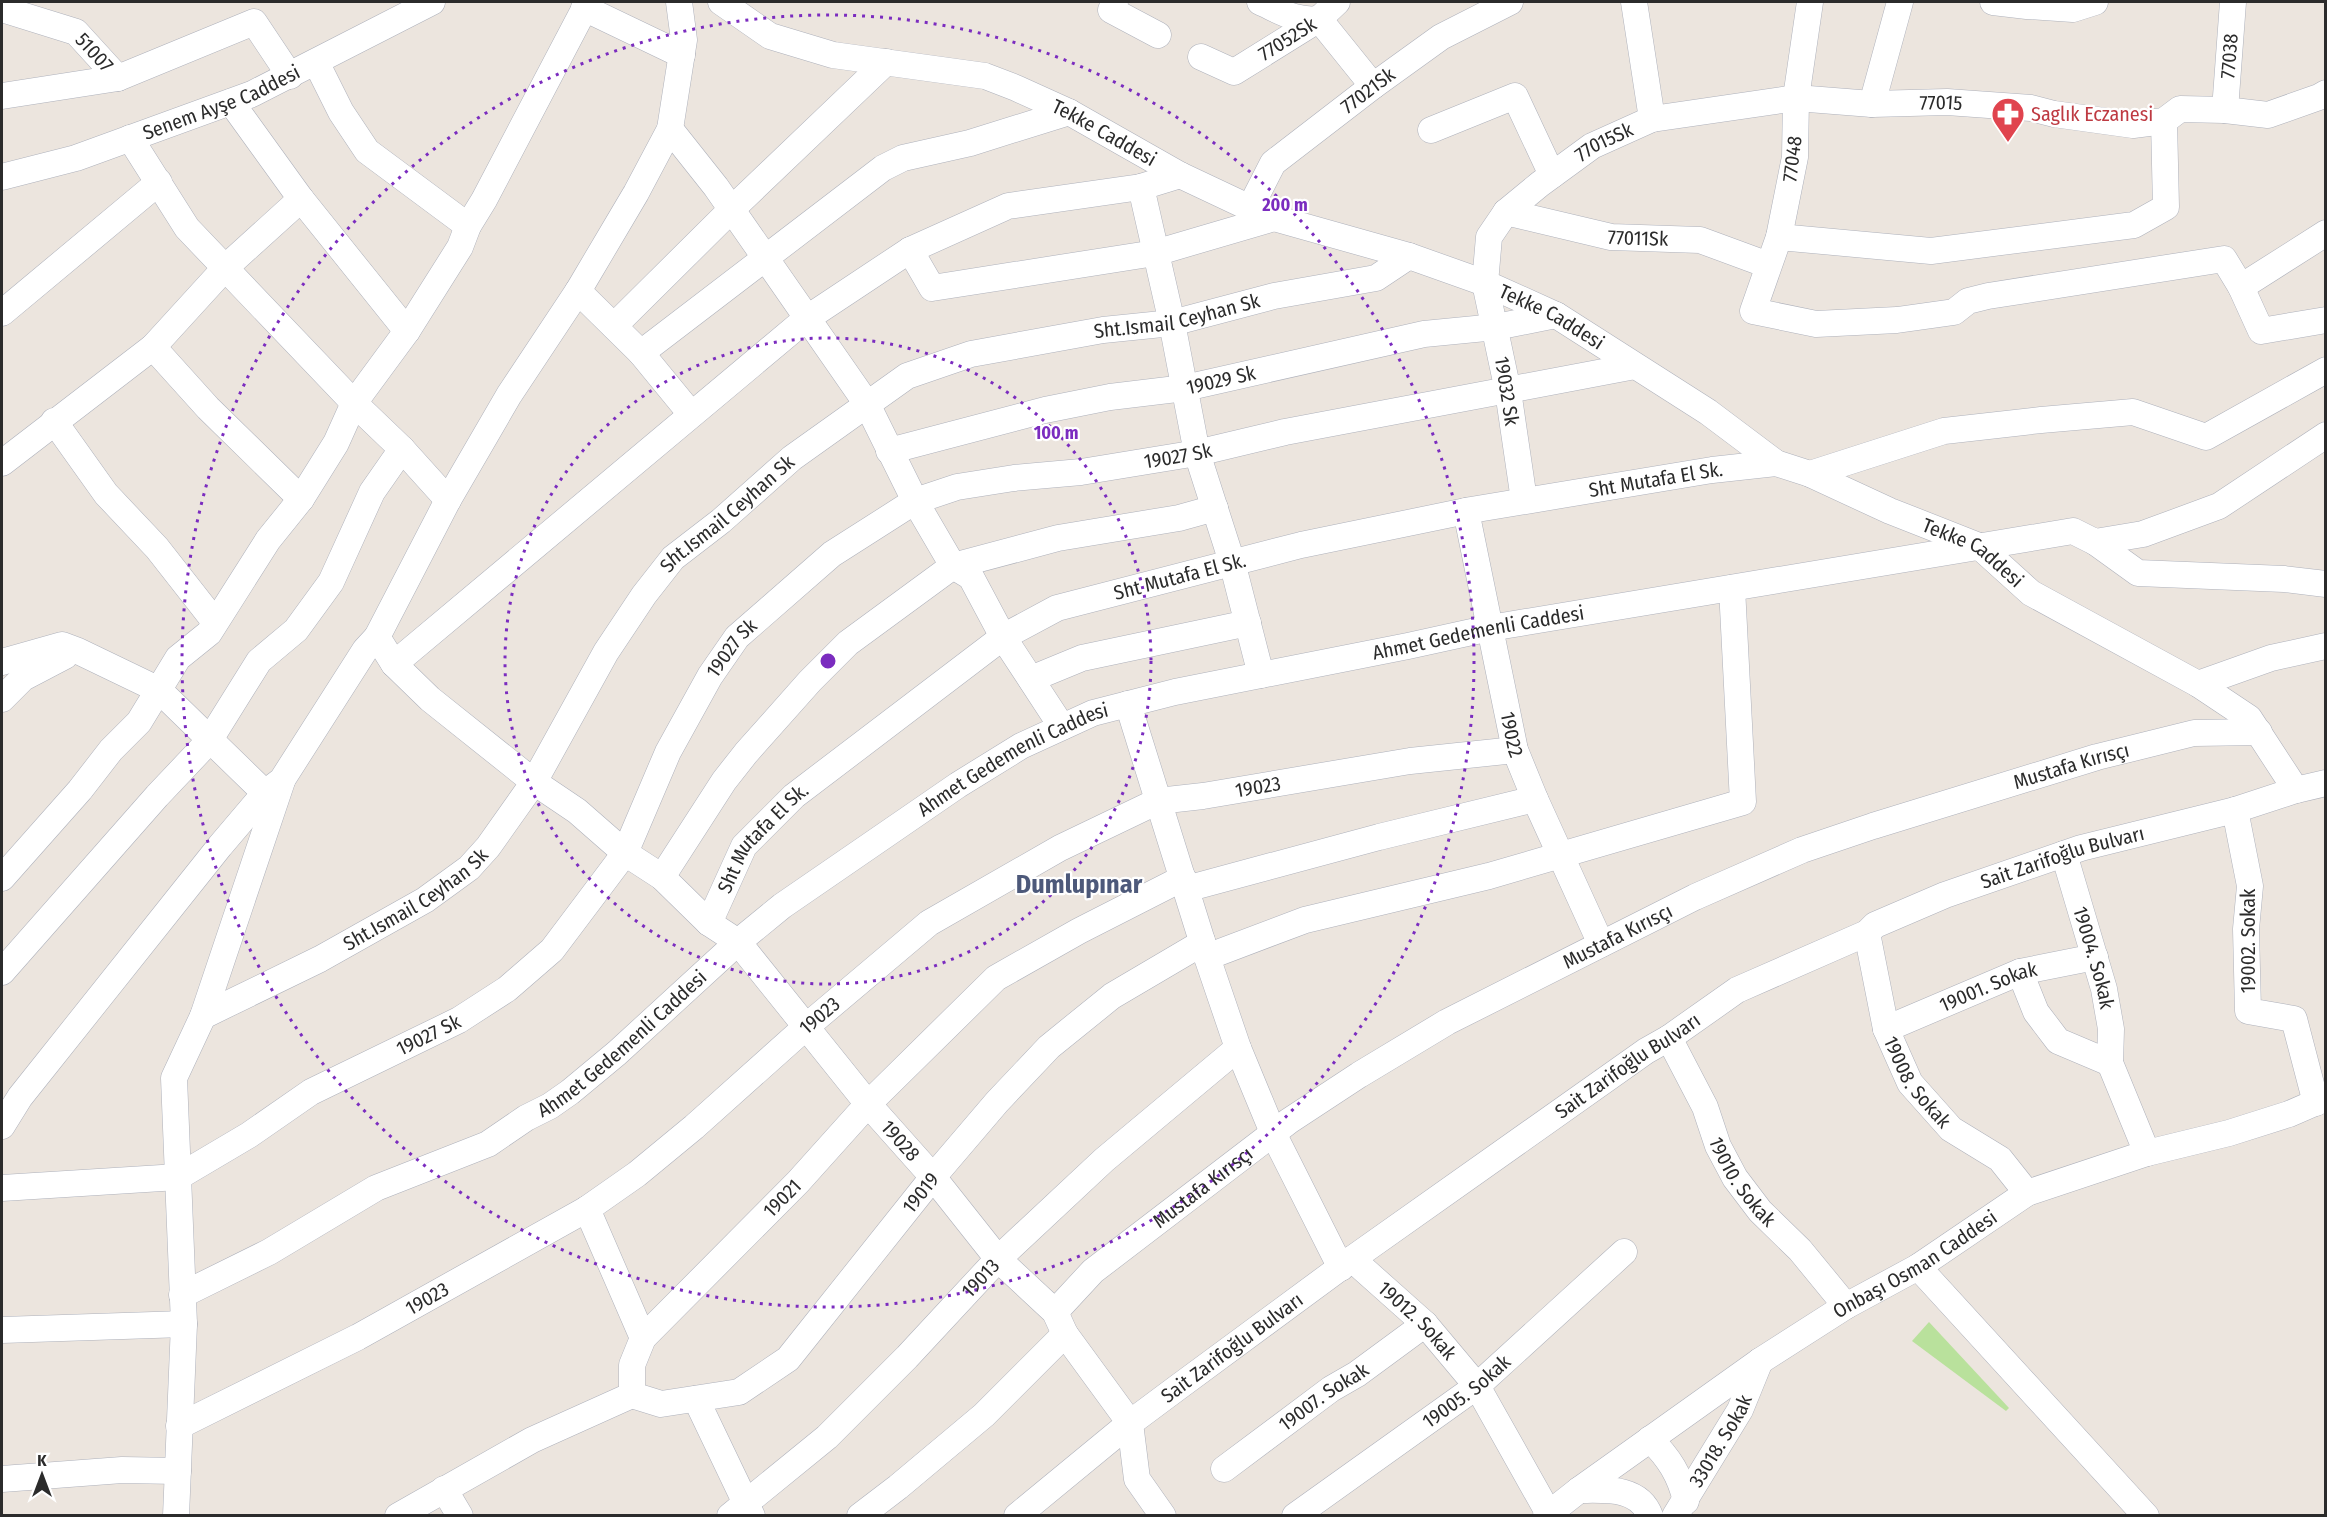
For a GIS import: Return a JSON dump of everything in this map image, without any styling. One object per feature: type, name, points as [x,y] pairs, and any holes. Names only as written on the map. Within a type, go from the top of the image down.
[{"type":"street","name":"Senem Ayşe Caddesi","points":[[2,177],[76,158],[231,102],[290,76],[432,2]]},
{"type":"street","points":[[2,1126],[9,1098],[273,787],[365,650],[377,637],[448,500],[509,395],[579,291],[670,129],[684,40],[679,2]]},
{"type":"street","name":"Tekke Caddesi","points":[[721,2],[770,36],[833,55],[985,76],[1069,112],[1180,175],[1250,208],[1274,218],[1409,256],[1485,284],[1556,315],[1708,412],[1776,463],[1810,474],[1890,511],[1979,546],[2031,593],[2198,684],[2248,718],[2296,790]]},
{"type":"street","points":[[1260,2],[1293,18],[1306,21],[1319,19],[1373,86]]},
{"type":"street","name":"77052Sk","points":[[1201,57],[1234,72],[1319,19],[1337,2]]},
{"type":"street","name":"77021Sk","points":[[1250,208],[1273,164],[1373,86],[1442,37],[1510,2]]},
{"type":"street","points":[[1634,2],[1652,119]]},
{"type":"street","name":"77048","points":[[1810,2],[1796,98],[1795,157],[1779,237],[1753,311],[1815,324],[1897,320],[1954,312],[1968,301],[1988,296],[2224,259],[2241,287]]},
{"type":"street","points":[[1872,104],[1900,2]]},
{"type":"street","points":[[1993,2],[2073,9],[2095,2]]},
{"type":"street","name":"77038","points":[[2225,110],[2234,2]]},
{"type":"street","points":[[2,878],[80,790],[111,750],[140,722],[178,658],[209,633],[268,540],[301,499],[336,443],[354,403],[407,331],[460,247],[468,226],[506,159],[586,5],[682,55]]},
{"type":"street","points":[[1113,6],[1158,35]]},
{"type":"street","name":"51007","points":[[2,9],[76,32],[118,78]]},
{"type":"street","points":[[2,96],[118,78],[254,22],[290,76]]},
{"type":"street","points":[[316,62],[341,111],[367,151],[468,226]]},
{"type":"street","points":[[614,326],[886,62]]},
{"type":"street","name":"77015","points":[[1796,98],[1872,104],[1947,102],[2031,108],[2054,114],[2133,125],[2164,121],[2180,109],[2225,110],[2268,115],[2325,93]]},
{"type":"street","points":[[1431,130],[1515,96],[1551,175]]},
{"type":"street","name":"77015Sk","points":[[1485,284],[1488,237],[1506,212],[1551,175],[1592,146],[1652,119],[1796,98]]},
{"type":"street","points":[[231,102],[301,199],[407,331]]},
{"type":"street","points":[[641,353],[883,168],[903,158],[970,143],[1069,112]]},
{"type":"street","points":[[1779,237],[1931,250],[2134,225],[2166,207],[2164,121]]},
{"type":"street","points":[[670,129],[716,187],[867,404],[915,501],[953,566],[971,577],[1003,637],[1062,727]]},
{"type":"street","points":[[130,138],[187,228],[354,403],[402,449],[448,500]]},
{"type":"street","points":[[394,664],[806,319],[910,250],[1008,206],[1141,187],[1180,175]]},
{"type":"street","points":[[2,313],[159,182]]},
{"type":"street","points":[[1141,187],[1172,323],[1197,453],[1232,562],[1261,675]]},
{"type":"street","points":[[2,464],[54,421],[153,347],[226,267],[301,199]]},
{"type":"street","name":"77011Sk","points":[[1506,212],[1611,237],[1700,240],[1768,265]]},
{"type":"street","points":[[910,250],[932,288],[1155,253],[1274,218]]},
{"type":"street","points":[[2325,233],[2241,287],[2261,331],[2325,320]]},
{"type":"street","name":"Sht.Ismail Ceyhan Sk","points":[[203,1016],[320,959],[424,900],[469,868],[488,847],[534,782],[606,652],[644,595],[673,558],[721,521],[792,458],[907,376],[971,354],[1103,330],[1172,323],[1274,296],[1376,278],[1409,256]]},
{"type":"street","name":"19032 Sk","points":[[1485,284],[1508,391],[1524,500]]},
{"type":"street","points":[[579,291],[641,353],[691,414]]},
{"type":"street","name":"19029 Sk","points":[[889,451],[1045,410],[1110,397],[1185,388],[1424,334],[1496,327],[1556,315]]},
{"type":"street","points":[[153,347],[208,408],[301,499]]},
{"type":"street","name":"19027 Sk","points":[[2,1188],[178,1177],[249,1135],[311,1092],[459,1020],[507,989],[552,951],[625,853],[668,752],[710,676],[737,637],[832,554],[915,501],[957,487],[1014,478],[1081,472],[1197,453],[1285,432],[1635,366]]},
{"type":"street","points":[[1810,474],[1944,431],[1985,425],[2133,412],[2206,437],[2325,370]]},
{"type":"street","points":[[54,421],[106,494],[157,548],[215,622]]},
{"type":"street","points":[[2095,542],[2142,534],[2219,506],[2325,435]]},
{"type":"street","points":[[2,972],[135,819],[209,741],[259,661],[296,630],[331,582],[372,492],[402,449]]},
{"type":"street","name":"Sht Mutafa El Sk.","points":[[709,923],[744,846],[794,796],[1003,637],[1057,608],[1310,543],[1466,511],[1712,470],[1776,463]]},
{"type":"street","points":[[662,877],[724,781],[810,681],[848,643],[953,566],[1058,538],[1179,518],[1215,508]]},
{"type":"street","name":"19022","points":[[1466,511],[1515,750],[1601,944]]},
{"type":"street","name":"Ahmet Gedemenli Caddesi","points":[[182,1295],[269,1252],[376,1188],[488,1144],[550,1106],[617,1053],[738,942],[782,906],[958,785],[1021,746],[1093,713],[1175,692],[1490,628],[1833,569],[2073,531],[2095,542]]},
{"type":"street","points":[[2095,542],[2138,573],[2284,579],[2325,584]]},
{"type":"street","name":"19019","points":[[632,1395],[661,1404],[739,1392],[788,1359],[933,1177],[1049,1047],[1112,996],[1202,943],[1204,949],[1305,920],[1430,892],[1743,802],[1732,588]]},
{"type":"street","points":[[1031,679],[1082,658],[1248,623]]},
{"type":"street","name":"19028","points":[[377,637],[394,664],[430,699],[534,782],[577,811],[625,853],[662,877],[709,923],[738,942],[868,1104],[933,1177],[998,1259],[1060,1323],[1130,1423]]},
{"type":"street","points":[[2,662],[62,645],[78,651],[159,690],[209,741],[273,787]]},
{"type":"street","points":[[2198,684],[2271,658],[2325,646]]},
{"type":"street","points":[[2,699],[23,678],[52,661],[78,651]]},
{"type":"street","points":[[1128,704],[1204,949],[1238,1048],[1274,1135],[1346,1264]]},
{"type":"street","name":"Mustafa Kırısçı","points":[[860,1515],[898,1487],[984,1415],[1060,1323],[1093,1271],[1274,1135],[1289,1121],[1359,1075],[1447,1022],[1695,897],[1802,850],[2097,757],[2194,733],[2259,732]]},
{"type":"street","name":"19023","points":[[179,1425],[358,1337],[587,1209],[638,1174],[686,1134],[807,1026],[929,922],[1060,848],[1158,801],[1203,796],[1410,761],[1515,750]]},
{"type":"street","name":"Sait Zarifoğlu Bulvarı","points":[[1017,1515],[1130,1423],[1346,1264],[1646,1051],[1669,1038],[1737,990],[1867,933],[1875,925],[1945,895],[2064,854],[2235,810],[2325,783]]},
{"type":"street","points":[[176,1515],[184,1324],[174,1078],[203,1016],[273,787]]},
{"type":"street","name":"19021","points":[[632,1395],[632,1365],[643,1338],[798,1182],[868,1104],[996,978],[1079,931],[1185,884],[1535,799]]},
{"type":"street","name":"19002. Sokak","points":[[2235,810],[2250,886],[2246,929],[2248,1011],[2294,1019],[2321,1100]]},
{"type":"street","name":"19004. Sokak","points":[[2064,854],[2104,989],[2111,1029],[2110,1063]]},
{"type":"street","name":"19008. Sokak","points":[[1867,933],[1887,1029],[1910,1083],[1951,1129],[2000,1159],[2027,1193]]},
{"type":"street","name":"19001. Sokak","points":[[1887,1029],[2020,972],[2095,957]]},
{"type":"street","points":[[2020,972],[2036,1012],[2058,1041],[2110,1063],[2147,1153]]},
{"type":"street","name":"19010. Sokak","points":[[1669,1038],[1705,1107],[1718,1146],[1735,1178],[1760,1210],[1800,1250],[1846,1306]]},
{"type":"street","name":"19013","points":[[743,1511],[827,1437],[908,1358],[998,1259],[1104,1160],[1238,1048]]},
{"type":"street","name":"Onbaşı Osman Caddesi","points":[[1548,1515],[1579,1490],[1760,1361],[1846,1306],[1918,1267],[2027,1193],[2147,1153],[2229,1133],[2303,1110],[2321,1100]]},
{"type":"street","points":[[587,1209],[643,1338]]},
{"type":"street","name":"19005. Sokak","points":[[1295,1515],[1477,1386],[1624,1252]]},
{"type":"street","name":"19012. Sokak","points":[[1346,1264],[1425,1324],[1477,1386],[1548,1515]]},
{"type":"street","points":[[1918,1267],[2146,1515]]},
{"type":"street","points":[[2,1330],[184,1324]]},
{"type":"street","name":"19007. Sokak","points":[[1224,1469],[1331,1389],[1357,1374],[1425,1324]]},
{"type":"street","name":"33018. Sokak","points":[[1681,1508],[1740,1410],[1760,1361]]},
{"type":"street","points":[[398,1515],[532,1440],[632,1395]]},
{"type":"street","points":[[696,1399],[743,1511]]},
{"type":"street","points":[[1130,1423],[1137,1479],[1163,1515]]},
{"type":"street","points":[[1650,1439],[1673,1465],[1682,1482],[1681,1508]]},
{"type":"street","points":[[2,1479],[122,1470],[178,1471]]},
{"type":"street","points":[[444,1489],[460,1515]]},
{"type":"street","points":[[1579,1490],[1616,1490],[1635,1497],[1650,1515]]},
{"type":"green space","points":[[1929,1322],[2009,1408],[2006,1411],[1912,1341]]},
{"type":"place","name":"Saglık Eczanesi","points":[[2008,143]]},
{"type":"district","name":"Dumlupınar","points":[[1079,884]]}]
